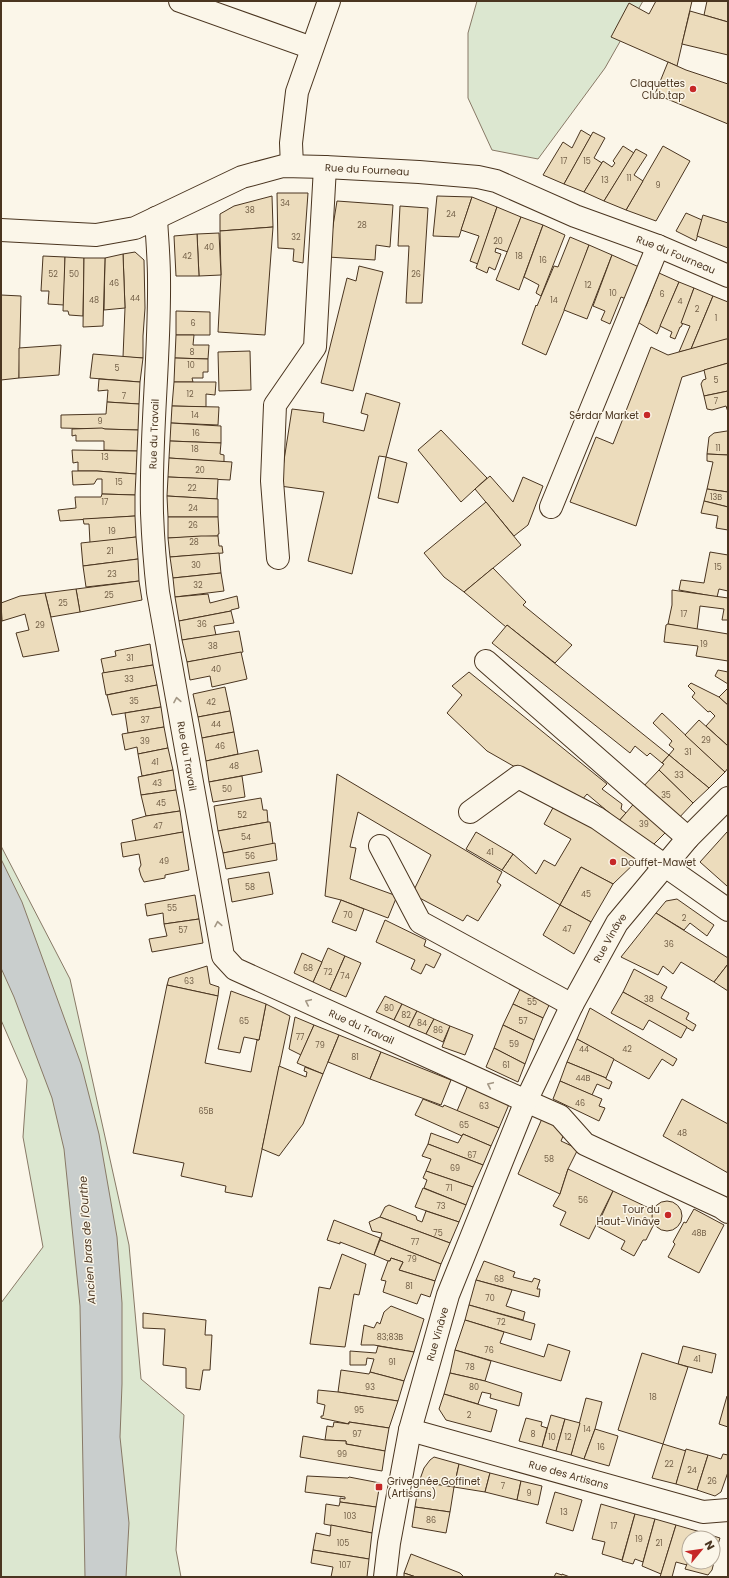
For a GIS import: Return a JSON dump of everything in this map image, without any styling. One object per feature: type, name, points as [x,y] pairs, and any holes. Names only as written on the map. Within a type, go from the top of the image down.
[{"type":"street","points":[[180,1],[312,48]]},
{"type":"street","points":[[292,166],[291,143],[297,92],[329,1]]},
{"type":"street","name":"Rue du Fourneau","points":[[1,230],[96,235],[135,228],[242,177],[283,166],[325,167],[478,177],[496,181],[575,216],[658,246],[728,276]]},
{"type":"street","points":[[278,558],[272,481],[275,405],[316,347],[325,167]]},
{"type":"street","name":"Rue du Travail","points":[[156,218],[159,278],[158,355],[153,450],[152,512],[155,561],[158,592],[223,956],[235,968],[526,1101]]},
{"type":"street","points":[[550,507],[658,246]]},
{"type":"street","points":[[486,661],[688,838]]},
{"type":"street","points":[[470,812],[518,777],[597,818],[728,910]]},
{"type":"street","name":"Rue Vinâve","points":[[385,1577],[389,1543],[410,1430],[448,1295],[526,1101],[572,1005],[617,923],[688,838],[728,798]]},
{"type":"street","points":[[380,846],[420,922],[572,1005]]},
{"type":"street","points":[[526,1101],[560,1116],[585,1144],[721,1207],[728,1212]]},
{"type":"street","name":"Rue des Artisans","points":[[410,1430],[703,1512],[728,1510]]},
{"type":"green space","points":[[477,1],[643,1],[605,68],[538,159],[492,150],[468,98],[468,33]]},
{"type":"green space","points":[[1,846],[70,979],[129,1245],[141,1379],[184,1415],[176,1550],[181,1577],[1,1577],[1,1303],[43,1247],[23,1137],[27,1080],[1,1020]]},
{"type":"water","name":"Ancien bras de l'Ourthe","points":[[1,859],[22,902],[81,1064],[99,1134],[117,1237],[122,1303],[122,1384],[120,1437],[129,1523],[126,1577],[85,1577],[80,1306],[64,1149],[52,1098],[14,997],[1,968]]},
{"type":"building","points":[[656,1],[692,1],[677,66],[611,37],[629,3],[649,14]]},
{"type":"building","points":[[707,1],[728,1],[728,22],[704,15]]},
{"type":"building","points":[[690,11],[728,22],[728,55],[682,44]]},
{"type":"building","name":"Claquettes Club tap","points":[[668,62],[686,70],[728,84],[728,124],[655,94]]},
{"type":"building","points":[[581,130],[591,136],[564,184],[543,175],[563,142],[572,148]]},
{"type":"building","points":[[593,132],[605,138],[594,158],[602,163],[584,192],[564,184]]},
{"type":"building","points":[[623,146],[634,153],[604,201],[584,192],[603,161],[612,167],[615,163],[613,161]]},
{"type":"building","points":[[663,146],[690,161],[656,221],[626,210]]},
{"type":"building","points":[[636,149],[647,155],[634,175],[643,181],[626,210],[604,201]]},
{"type":"building","points":[[277,193],[308,193],[303,263],[293,261],[294,249],[278,248]]},
{"type":"building","points":[[272,196],[273,227],[220,231],[220,214],[234,206]]},
{"type":"building","points":[[437,196],[472,197],[459,237],[433,236]]},
{"type":"building","points":[[472,197],[497,207],[478,264],[470,261],[479,236],[461,230]]},
{"type":"building","points":[[337,201],[393,205],[390,247],[376,245],[375,260],[328,257]]},
{"type":"building","points":[[400,206],[428,208],[422,303],[406,303],[409,246],[398,246]]},
{"type":"building","points":[[497,207],[521,217],[508,252],[496,248],[495,252],[501,254],[495,270],[489,267],[487,273],[476,268]]},
{"type":"building","points":[[686,213],[702,220],[696,241],[676,231]]},
{"type":"building","points":[[703,215],[728,223],[728,248],[697,236]]},
{"type":"building","points":[[521,217],[543,225],[519,290],[496,280]]},
{"type":"building","points":[[543,225],[565,235],[541,296],[536,293],[539,285],[524,277]]},
{"type":"building","points":[[273,227],[265,335],[218,332],[221,275],[220,231]]},
{"type":"building","points":[[219,233],[221,275],[199,276],[197,234]]},
{"type":"building","points":[[197,234],[199,276],[176,276],[174,236]]},
{"type":"building","points":[[570,237],[589,245],[577,279],[546,355],[522,344],[536,305],[537,306],[554,266],[558,267]]},
{"type":"building","points":[[589,245],[612,255],[587,319],[564,310]]},
{"type":"building","points":[[135,252],[144,260],[145,308],[143,358],[123,357],[125,308],[123,254]]},
{"type":"building","points":[[123,254],[125,308],[104,310],[105,258]]},
{"type":"building","points":[[612,255],[639,267],[626,299],[621,297],[610,324],[601,320],[605,311],[593,306]]},
{"type":"building","points":[[43,256],[65,257],[64,305],[48,304],[49,291],[41,291]]},
{"type":"building","points":[[65,257],[84,258],[83,316],[69,315],[68,311],[63,311]]},
{"type":"building","points":[[84,258],[105,258],[103,326],[83,327]]},
{"type":"building","points":[[359,266],[383,272],[353,391],[321,383],[347,278],[356,281]]},
{"type":"building","points":[[659,273],[679,282],[657,334],[636,321],[646,306]]},
{"type":"building","points":[[679,282],[694,288],[682,322],[683,323],[675,339],[670,337],[672,332],[660,326]]},
{"type":"building","points":[[694,288],[713,296],[691,349],[679,352],[690,326],[681,323]]},
{"type":"building","points":[[1,295],[21,296],[19,378],[1,380]]},
{"type":"building","points":[[713,296],[728,302],[728,339],[691,349]]},
{"type":"building","points":[[176,311],[210,312],[210,335],[176,335]]},
{"type":"building","points":[[176,335],[194,335],[193,345],[209,345],[208,359],[175,358]]},
{"type":"building","name":"Serdar Market","points":[[728,339],[728,363],[682,377],[636,526],[570,502],[596,437],[613,444],[651,347],[668,355]]},
{"type":"building","points":[[61,345],[59,375],[19,378],[19,348]]},
{"type":"building","points":[[250,351],[251,390],[219,391],[218,352]]},
{"type":"building","points":[[93,354],[143,358],[140,382],[90,378]]},
{"type":"building","points":[[175,358],[208,359],[208,372],[203,372],[203,378],[192,378],[193,382],[174,382]]},
{"type":"building","points":[[728,363],[728,391],[704,396],[701,384],[703,380],[706,379],[704,370]]},
{"type":"building","points":[[99,379],[140,382],[139,404],[107,402],[108,390],[98,391]]},
{"type":"building","points":[[174,382],[216,382],[215,395],[206,394],[206,407],[172,406]]},
{"type":"building","points":[[728,391],[728,412],[726,406],[712,410],[707,409],[704,396]]},
{"type":"building","points":[[366,393],[400,403],[386,457],[379,456],[352,574],[308,561],[324,492],[280,486],[292,409],[324,413],[323,422],[364,431],[368,415],[361,413]]},
{"type":"building","points":[[107,402],[139,404],[138,430],[61,428],[61,415],[106,414]]},
{"type":"building","points":[[172,406],[219,407],[218,425],[171,423]]},
{"type":"building","points":[[171,423],[221,426],[221,443],[170,441]]},
{"type":"building","points":[[102,428],[138,430],[137,451],[104,450],[104,441],[76,441],[76,435],[72,436],[72,429]]},
{"type":"building","points":[[441,430],[487,478],[461,502],[418,450]]},
{"type":"building","points":[[727,431],[728,455],[707,454],[709,437],[714,433]]},
{"type":"building","points":[[170,441],[221,443],[220,454],[224,455],[224,462],[169,458]]},
{"type":"building","points":[[72,450],[137,451],[136,474],[78,471],[78,462],[73,463]]},
{"type":"building","points":[[707,454],[728,455],[728,492],[707,489],[713,462],[707,461]]},
{"type":"building","points":[[386,457],[407,463],[398,503],[378,498]]},
{"type":"building","points":[[169,458],[232,462],[230,480],[168,477]]},
{"type":"building","points":[[72,471],[136,474],[135,495],[102,494],[102,479],[97,479],[94,484],[73,485]]},
{"type":"building","points":[[490,476],[513,502],[523,477],[543,486],[528,525],[514,536],[475,489]]},
{"type":"building","points":[[168,477],[218,479],[217,499],[167,496]]},
{"type":"building","points":[[707,489],[728,492],[728,507],[704,501]]},
{"type":"building","points":[[102,494],[135,495],[135,516],[60,521],[58,510],[76,508],[75,497],[101,497]]},
{"type":"building","points":[[167,496],[218,499],[218,517],[168,517]]},
{"type":"building","points":[[704,501],[728,507],[728,530],[716,528],[718,516],[701,513]]},
{"type":"building","points":[[486,502],[521,545],[464,592],[444,577],[424,553]]},
{"type":"building","points":[[135,516],[136,537],[90,543],[89,524],[84,524],[83,519]]},
{"type":"building","points":[[168,517],[218,517],[219,534],[218,536],[168,538]]},
{"type":"building","points":[[218,536],[219,546],[222,546],[223,553],[170,557],[168,538]]},
{"type":"building","points":[[136,537],[138,559],[83,566],[81,543]]},
{"type":"building","points":[[710,552],[728,555],[728,591],[719,589],[717,597],[679,590],[681,580],[704,583]]},
{"type":"building","points":[[219,553],[221,573],[173,578],[170,557]]},
{"type":"building","points":[[138,559],[139,581],[86,587],[83,566]]},
{"type":"building","points":[[493,568],[526,602],[523,605],[572,645],[555,663],[507,625],[506,627],[464,592]]},
{"type":"building","points":[[221,573],[224,591],[175,597],[173,578]]},
{"type":"building","points":[[139,581],[142,600],[80,612],[76,589]]},
{"type":"building","points":[[76,589],[80,612],[51,617],[45,593]]},
{"type":"building","points":[[672,590],[728,598],[728,620],[722,620],[724,609],[700,606],[697,630],[668,624],[672,605]]},
{"type":"building","points":[[45,593],[59,651],[23,657],[16,633],[29,630],[25,614],[2,621],[1,603],[20,596]]},
{"type":"building","points":[[208,594],[210,603],[237,596],[239,608],[231,611],[179,621],[175,597]]},
{"type":"building","points":[[231,611],[234,623],[214,626],[216,635],[182,640],[179,621]]},
{"type":"building","points":[[668,624],[728,634],[728,661],[696,656],[698,646],[664,642],[666,625]]},
{"type":"building","points":[[507,625],[669,755],[662,763],[650,753],[647,756],[635,746],[630,753],[492,643]]},
{"type":"building","points":[[239,631],[243,652],[187,662],[182,640]]},
{"type":"building","points":[[150,644],[153,665],[104,673],[101,659],[116,656],[115,651]]},
{"type":"building","points":[[241,652],[247,679],[212,687],[210,676],[190,680],[187,662]]},
{"type":"building","points":[[153,665],[157,685],[106,695],[102,673]]},
{"type":"building","points":[[718,670],[728,672],[728,684],[715,676]]},
{"type":"building","points":[[469,672],[607,784],[602,789],[622,804],[621,809],[626,813],[619,821],[587,794],[581,801],[571,793],[515,767],[487,751],[447,713],[462,695],[452,686]]},
{"type":"building","points":[[691,683],[719,697],[728,705],[728,746],[706,726],[715,716],[710,711],[708,712],[692,697],[695,693],[688,686]]},
{"type":"building","points":[[157,685],[161,707],[112,715],[107,695]]},
{"type":"building","points":[[225,687],[230,711],[198,717],[193,694]]},
{"type":"building","points":[[728,688],[728,705],[719,697]]},
{"type":"building","points":[[161,707],[164,727],[128,733],[125,713]]},
{"type":"building","points":[[230,711],[234,732],[202,738],[198,717]]},
{"type":"building","points":[[662,713],[725,772],[709,788],[669,755],[674,749],[669,745],[672,741],[653,723]]},
{"type":"building","points":[[699,720],[728,746],[728,768],[725,772],[685,735]]},
{"type":"building","points":[[164,727],[168,748],[138,754],[137,747],[125,750],[122,734]]},
{"type":"building","points":[[234,732],[238,754],[206,761],[202,738]]},
{"type":"building","points":[[168,748],[173,770],[142,776],[138,754]]},
{"type":"building","points":[[258,750],[262,772],[209,782],[206,761]]},
{"type":"building","points":[[669,755],[709,788],[693,803],[659,770],[664,764],[662,763]]},
{"type":"building","points":[[173,770],[176,790],[141,795],[138,777]]},
{"type":"building","points":[[659,770],[693,803],[676,821],[641,789]]},
{"type":"building","points":[[337,774],[502,872],[497,882],[501,885],[478,921],[467,915],[463,921],[412,894],[431,855],[358,812],[350,847],[356,848],[350,879],[397,896],[388,918],[341,900],[325,896]]},
{"type":"building","points":[[242,776],[245,797],[213,802],[209,782]]},
{"type":"building","points":[[176,790],[180,811],[146,816],[141,795]]},
{"type":"building","points":[[261,798],[263,810],[267,810],[268,822],[218,831],[214,806]]},
{"type":"building","points":[[637,800],[670,828],[650,848],[619,821]]},
{"type":"building","points":[[554,806],[641,857],[613,884],[581,867],[560,905],[502,870],[513,854],[536,874],[544,860],[555,866],[571,839],[544,824]]},
{"type":"building","points":[[180,811],[183,832],[136,841],[132,820],[146,816]]},
{"type":"building","points":[[270,822],[273,844],[223,853],[218,831]]},
{"type":"building","points":[[183,832],[189,870],[165,875],[165,878],[144,882],[139,869],[141,865],[139,854],[123,857],[121,843]]},
{"type":"building","points":[[476,832],[513,854],[502,870],[466,849]]},
{"type":"building","points":[[727,832],[728,885],[727,886],[700,862]]},
{"type":"building","points":[[275,843],[277,860],[226,869],[223,853]]},
{"type":"building","points":[[581,867],[613,884],[591,922],[560,905]]},
{"type":"building","points":[[269,872],[273,894],[232,902],[228,879]]},
{"type":"building","points":[[195,895],[199,919],[164,924],[163,913],[147,916],[145,904]]},
{"type":"building","points":[[677,899],[714,925],[707,936],[690,923],[684,930],[656,913],[666,901]]},
{"type":"building","points":[[341,900],[364,909],[356,931],[332,922]]},
{"type":"building","points":[[560,905],[591,922],[574,954],[543,935]]},
{"type":"building","points":[[656,913],[728,958],[728,964],[714,982],[681,962],[673,974],[663,966],[658,975],[621,957]]},
{"type":"building","points":[[199,919],[203,943],[152,952],[149,939],[167,936],[164,924]]},
{"type":"building","points":[[385,920],[426,940],[424,946],[441,954],[434,968],[426,964],[421,974],[411,969],[415,960],[376,942]]},
{"type":"building","points":[[328,948],[345,956],[330,990],[313,982]]},
{"type":"building","points":[[302,953],[322,962],[313,982],[294,973]]},
{"type":"building","points":[[345,956],[361,963],[346,997],[330,990]]},
{"type":"building","points":[[728,964],[728,991],[714,982]]},
{"type":"building","points":[[207,966],[210,984],[219,987],[218,996],[167,985],[169,978]]},
{"type":"building","points":[[634,969],[667,987],[661,998],[689,1013],[686,1019],[696,1025],[693,1031],[623,992]]},
{"type":"building","points":[[167,985],[218,996],[205,1063],[251,1072],[266,1004],[290,1016],[252,1197],[225,1192],[226,1186],[181,1176],[184,1163],[133,1153]]},
{"type":"building","points":[[522,985],[552,999],[543,1018],[513,1004]]},
{"type":"building","points":[[231,991],[266,1004],[259,1040],[244,1037],[240,1053],[218,1049]]},
{"type":"building","points":[[623,992],[687,1027],[681,1038],[649,1020],[643,1030],[611,1013]]},
{"type":"building","points":[[385,996],[402,1004],[394,1020],[376,1012]]},
{"type":"building","points":[[402,1004],[417,1011],[409,1027],[394,1020]]},
{"type":"building","points":[[513,1004],[543,1018],[534,1040],[503,1025]]},
{"type":"building","points":[[590,1008],[677,1059],[673,1066],[662,1059],[649,1079],[577,1039]]},
{"type":"building","points":[[417,1011],[434,1019],[426,1034],[409,1027]]},
{"type":"building","points":[[295,1017],[314,1025],[301,1055],[289,1049]]},
{"type":"building","points":[[434,1019],[450,1026],[443,1042],[426,1034]]},
{"type":"building","points":[[314,1025],[339,1035],[323,1074],[297,1063]]},
{"type":"building","points":[[503,1025],[534,1040],[525,1064],[494,1048]]},
{"type":"building","points":[[450,1026],[473,1035],[465,1055],[442,1047]]},
{"type":"building","points":[[339,1035],[381,1052],[370,1079],[328,1062]]},
{"type":"building","points":[[577,1039],[614,1059],[606,1078],[567,1062]]},
{"type":"building","points":[[494,1048],[525,1064],[518,1082],[486,1067]]},
{"type":"building","points":[[381,1052],[451,1080],[441,1105],[370,1079]]},
{"type":"building","points":[[567,1062],[606,1078],[612,1082],[609,1089],[597,1084],[592,1095],[560,1081]]},
{"type":"building","points":[[279,1066],[306,1077],[307,1072],[304,1071],[305,1067],[323,1074],[303,1124],[279,1156],[262,1149]]},
{"type":"building","points":[[560,1081],[602,1099],[599,1106],[605,1108],[599,1121],[553,1099]]},
{"type":"building","points":[[468,1085],[510,1102],[499,1128],[457,1111]]},
{"type":"building","points":[[423,1099],[443,1107],[444,1105],[499,1128],[491,1146],[463,1134],[462,1136],[415,1115]]},
{"type":"building","points":[[682,1099],[728,1124],[728,1173],[663,1136]]},
{"type":"building","points":[[544,1114],[566,1129],[561,1141],[578,1149],[568,1169],[560,1194],[518,1174]]},
{"type":"building","points":[[431,1133],[458,1143],[463,1134],[491,1146],[483,1165],[428,1144]]},
{"type":"building","points":[[428,1144],[483,1165],[473,1187],[426,1171],[431,1159],[422,1156]]},
{"type":"building","points":[[568,1169],[613,1191],[589,1239],[560,1225],[566,1212],[553,1206],[560,1194]]},
{"type":"building","points":[[426,1171],[473,1187],[466,1205],[424,1188],[427,1180],[423,1178]]},
{"type":"building","points":[[423,1188],[466,1205],[459,1222],[415,1207]]},
{"type":"building","points":[[613,1191],[651,1209],[653,1208],[654,1224],[646,1240],[643,1240],[634,1256],[621,1249],[625,1241],[597,1226]]},
{"type":"building","name":"Tour du Haut-Vinâve","points":[[667,1201],[678,1205],[682,1216],[678,1227],[667,1231],[656,1227],[652,1216],[656,1205]]},
{"type":"building","points":[[389,1205],[416,1216],[417,1220],[422,1222],[426,1211],[459,1222],[450,1243],[380,1217],[385,1207]]},
{"type":"building","points":[[694,1209],[724,1225],[699,1273],[668,1257],[675,1244],[673,1242],[684,1222],[686,1223]]},
{"type":"building","points":[[380,1217],[450,1243],[441,1264],[380,1240],[382,1233],[372,1231],[369,1222]]},
{"type":"building","points":[[334,1220],[380,1238],[374,1255],[340,1242],[340,1244],[327,1240]]},
{"type":"building","points":[[380,1240],[441,1264],[435,1281],[399,1270],[403,1262],[391,1258],[390,1261],[388,1261],[374,1255]]},
{"type":"building","points":[[342,1254],[366,1264],[359,1295],[354,1294],[345,1347],[310,1344],[319,1287],[330,1289]]},
{"type":"building","points":[[391,1258],[403,1262],[399,1270],[435,1281],[430,1297],[421,1294],[417,1304],[383,1292],[386,1281],[381,1280],[388,1261],[390,1261]]},
{"type":"building","points":[[484,1261],[515,1272],[513,1277],[532,1282],[534,1278],[540,1280],[537,1289],[540,1289],[539,1297],[476,1280]]},
{"type":"building","points":[[476,1280],[512,1290],[506,1306],[525,1312],[523,1320],[469,1305]]},
{"type":"building","points":[[469,1305],[535,1324],[531,1340],[465,1320]]},
{"type":"building","points":[[391,1306],[424,1319],[414,1352],[374,1345],[361,1345],[364,1325],[374,1328],[377,1322],[380,1324],[384,1312]]},
{"type":"building","points":[[143,1313],[206,1320],[205,1335],[212,1335],[210,1370],[203,1370],[200,1390],[186,1388],[186,1368],[163,1365],[165,1329],[143,1328]]},
{"type":"building","points":[[465,1320],[504,1332],[500,1343],[544,1357],[548,1344],[570,1351],[561,1381],[455,1350]]},
{"type":"building","points":[[378,1346],[414,1352],[404,1381],[370,1372],[374,1359],[367,1358],[366,1365],[350,1365],[350,1351],[376,1353]]},
{"type":"building","points":[[683,1346],[716,1354],[712,1373],[678,1364]]},
{"type":"building","points":[[455,1350],[491,1361],[485,1381],[450,1373]]},
{"type":"building","points":[[642,1353],[688,1367],[663,1444],[618,1430]]},
{"type":"building","points":[[341,1370],[369,1374],[370,1372],[404,1381],[398,1401],[338,1392]]},
{"type":"building","points":[[450,1373],[485,1381],[522,1393],[519,1406],[490,1398],[491,1394],[482,1392],[478,1404],[444,1394]]},
{"type":"building","points":[[318,1390],[398,1401],[389,1428],[349,1422],[349,1424],[321,1418],[321,1416],[323,1416],[325,1405],[317,1403]]},
{"type":"building","points":[[444,1394],[497,1410],[491,1432],[446,1420],[439,1409]]},
{"type":"building","points":[[728,1396],[728,1427],[719,1424]]},
{"type":"building","points":[[586,1398],[602,1402],[595,1429],[584,1459],[571,1455]]},
{"type":"building","points":[[551,1415],[565,1419],[556,1451],[542,1447]]},
{"type":"building","points":[[526,1418],[542,1422],[541,1426],[547,1428],[542,1447],[519,1441]]},
{"type":"building","points":[[565,1419],[580,1423],[571,1455],[556,1451]]},
{"type":"building","points":[[334,1422],[349,1424],[349,1422],[389,1428],[385,1451],[346,1444],[346,1441],[325,1440],[327,1426],[333,1427]]},
{"type":"building","points":[[595,1429],[618,1436],[609,1466],[584,1459]]},
{"type":"building","points":[[303,1436],[325,1440],[346,1441],[346,1444],[385,1451],[382,1471],[300,1457]]},
{"type":"building","points":[[663,1444],[686,1451],[676,1484],[652,1478]]},
{"type":"building","points":[[686,1449],[708,1455],[697,1490],[676,1484]]},
{"type":"building","points":[[723,1454],[728,1455],[728,1472],[721,1492],[715,1496],[697,1490],[708,1455],[721,1459]]},
{"type":"building","points":[[434,1457],[459,1464],[454,1487],[419,1482],[424,1468]]},
{"type":"building","points":[[459,1464],[490,1473],[485,1492],[454,1487]]},
{"type":"building","points":[[490,1473],[521,1481],[517,1500],[485,1492]]},
{"type":"building","points":[[307,1476],[349,1477],[380,1483],[376,1507],[340,1502],[340,1498],[345,1499],[345,1497],[305,1492]]},
{"type":"building","points":[[521,1481],[542,1486],[538,1505],[517,1500]]},
{"type":"building","points":[[419,1482],[454,1487],[450,1512],[415,1507]]},
{"type":"building","points":[[555,1492],[582,1500],[573,1531],[546,1523]]},
{"type":"building","points":[[340,1502],[376,1507],[372,1533],[324,1524],[326,1504],[339,1506]]},
{"type":"building","points":[[601,1504],[635,1514],[622,1560],[602,1554],[605,1542],[592,1539]]},
{"type":"building","points":[[415,1507],[450,1512],[446,1533],[412,1527]]},
{"type":"building","points":[[635,1514],[655,1519],[643,1562],[635,1559],[633,1564],[622,1561]]},
{"type":"building","points":[[655,1519],[676,1525],[661,1574],[642,1566]]},
{"type":"building","points":[[331,1525],[372,1533],[369,1559],[313,1550],[316,1533],[330,1536]]},
{"type":"building","points":[[676,1525],[694,1530],[681,1530],[681,1563],[676,1562],[672,1577],[660,1577]]},
{"type":"building","points":[[313,1550],[369,1559],[367,1577],[331,1577],[333,1567],[311,1563]]},
{"type":"building","points":[[411,1554],[460,1573],[464,1577],[416,1577],[404,1573]]},
{"type":"building","points":[[689,1570],[712,1570],[708,1575]]},
{"type":"building","points":[[404,1573],[416,1577],[404,1577]]},
{"type":"building","points":[[556,1573],[562,1574],[570,1577],[554,1577]]},
{"type":"place","name":"Claquettes Club tap","points":[[693,89]]},
{"type":"place","name":"Serdar Market","points":[[647,415]]},
{"type":"place","name":"Douffet-Mawet","points":[[613,862]]},
{"type":"place","name":"Tour du Haut-Vinâve","points":[[668,1215]]},
{"type":"place","name":"Grivegnée Goffinet (Artisans)","points":[[379,1487]]}]
